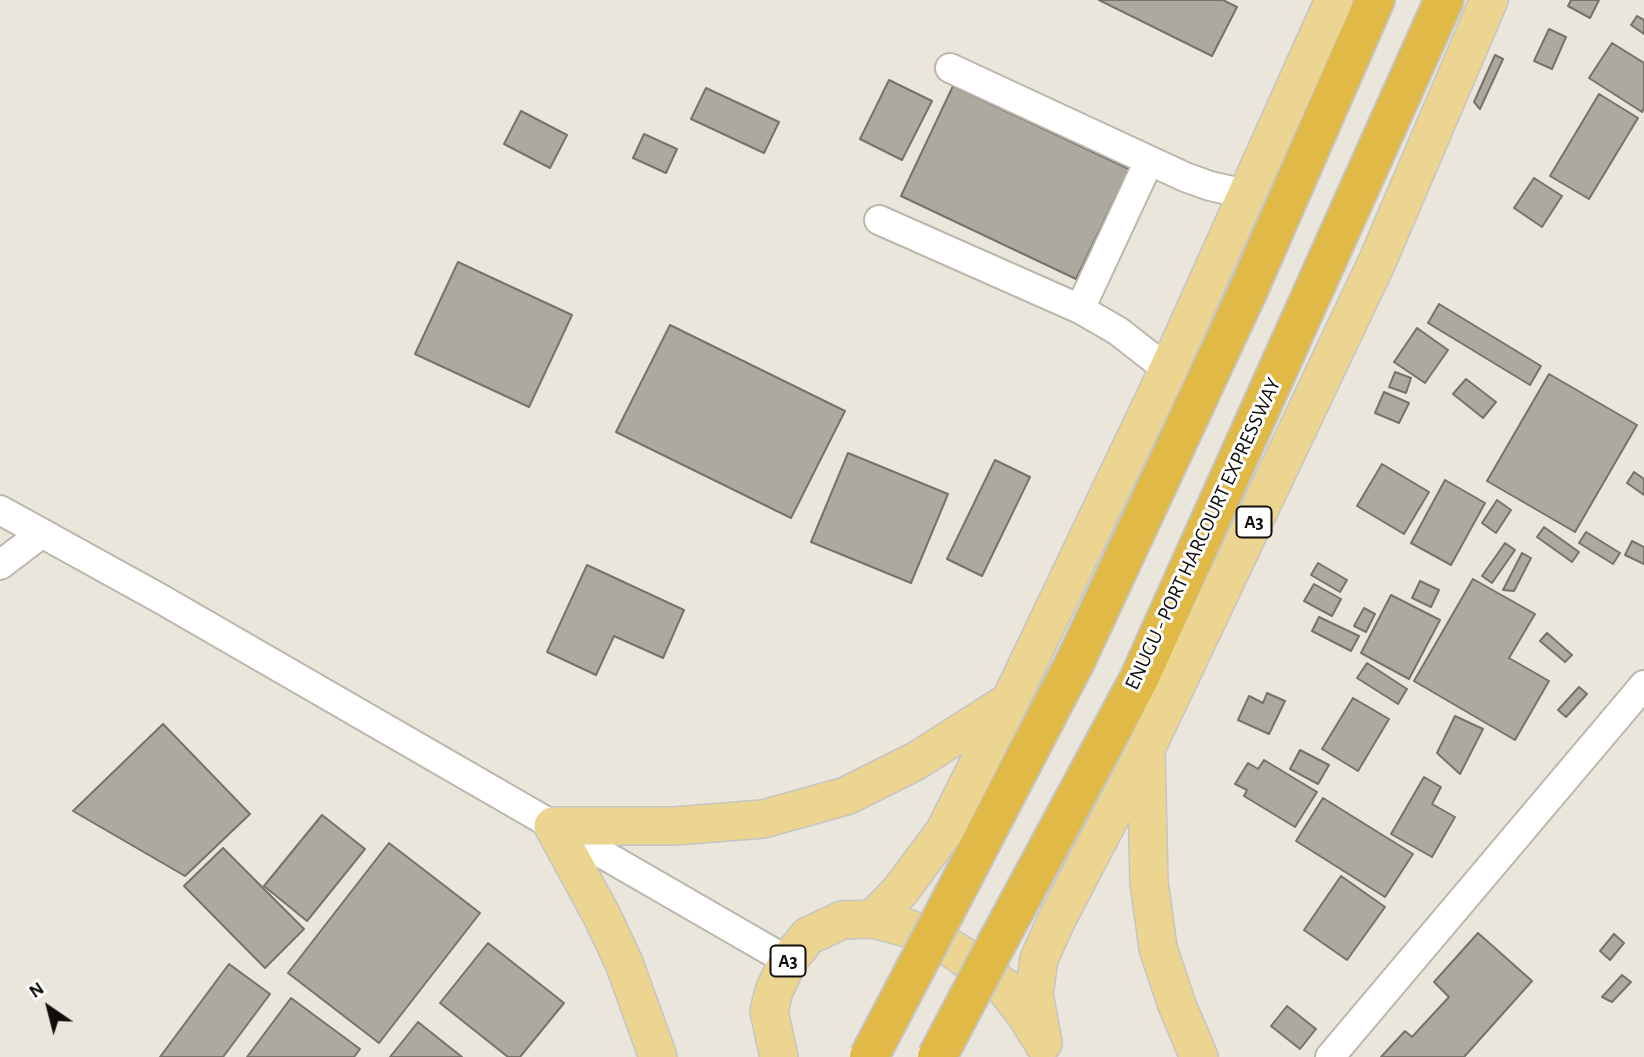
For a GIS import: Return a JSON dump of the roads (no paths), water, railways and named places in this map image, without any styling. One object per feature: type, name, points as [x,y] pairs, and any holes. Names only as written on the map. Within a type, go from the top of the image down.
[{"type":"highway","points":[[869,1057],[1077,658],[1247,293],[1375,0]]},
{"type":"highway","name":"ENUGU - PORT HARCOURT EXPRESSWAY","points":[[937,1057],[1139,679],[1444,0]]},
{"type":"main road","points":[[873,919],[901,890],[944,832],[1010,701],[1168,370],[1334,0]]},
{"type":"main road","name":"ENUGU - PORT HARCOURT EXPRESSWAY","points":[[1044,1050],[1034,994],[1039,959],[1056,921],[1146,749],[1377,262],[1489,0]]},
{"type":"main road","points":[[658,1057],[624,963],[553,826],[675,826],[763,819],[846,796],[916,761],[1010,701]]},
{"type":"main road","points":[[1146,749],[1149,883],[1158,948],[1199,1057]]},
{"type":"main road","name":"A3","points":[[779,1057],[769,1012],[774,991],[788,961],[808,936],[842,920],[873,919],[938,940],[1005,988],[1026,1015],[1044,1050]]},
{"type":"street","points":[[950,68],[1149,161],[1210,186],[1246,194]]},
{"type":"street","points":[[1080,309],[1149,161]]},
{"type":"street","points":[[879,220],[1080,309],[1118,331],[1168,370]]},
{"type":"street","points":[[0,510],[161,599],[788,961]]},
{"type":"street","points":[[0,565],[42,533]]},
{"type":"street","points":[[1330,1057],[1644,685]]}]
